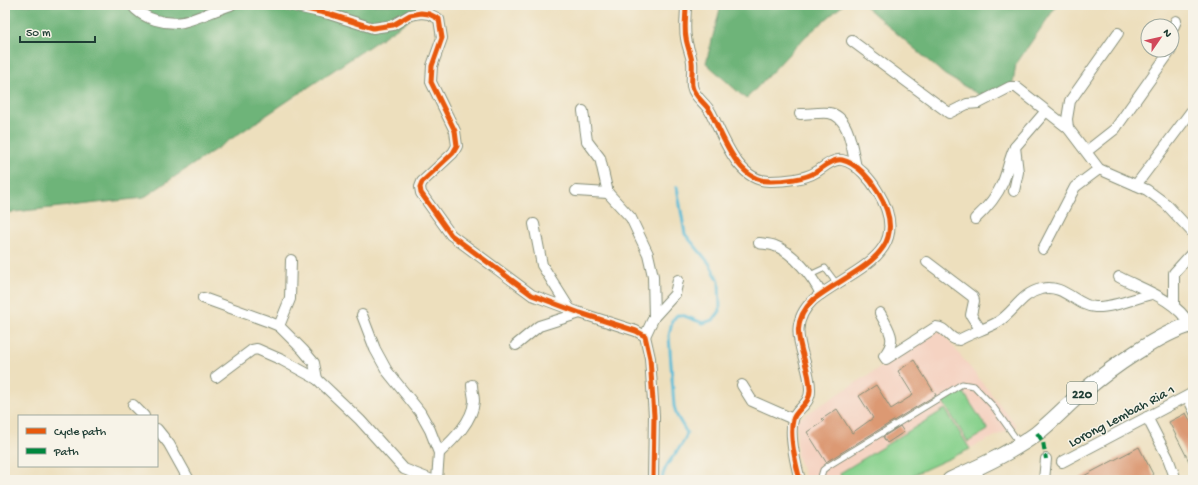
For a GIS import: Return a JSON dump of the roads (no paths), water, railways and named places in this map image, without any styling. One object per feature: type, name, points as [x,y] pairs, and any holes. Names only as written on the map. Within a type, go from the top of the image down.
[{"type":"main road","name":"220","points":[[950,480],[978,474],[1037,433],[1107,372],[1138,351],[1192,324]]},
{"type":"street","points":[[132,5],[147,17],[171,23],[184,22],[231,5]]},
{"type":"street","points":[[288,5],[329,14],[373,28],[394,25],[410,15],[421,13],[429,14],[439,19],[442,38],[432,66],[431,82],[455,131],[457,146],[453,153],[422,182],[420,187],[421,192],[446,230],[532,295],[580,313],[636,331],[645,336]]},
{"type":"street","points":[[686,5],[686,38],[692,60],[692,85],[695,93],[710,112],[728,149],[745,170],[758,179],[770,182],[808,175],[836,160],[842,160],[856,167],[874,185],[881,196],[890,222],[890,231],[886,244],[880,252],[860,269],[821,294],[808,305],[801,321],[799,346],[806,370],[810,394],[792,420],[794,460],[800,480]]},
{"type":"street","points":[[1068,128],[1067,119],[1070,101],[1118,34]]},
{"type":"street","points":[[852,41],[946,112],[953,112],[967,104],[979,102],[1010,87],[1016,87],[1068,128],[1099,169],[1147,190],[1166,204],[1193,233]]},
{"type":"street","points":[[1086,151],[1115,129],[1166,58]]},
{"type":"street","points":[[1136,185],[1193,109]]},
{"type":"street","points":[[583,111],[587,141],[600,158],[608,193],[630,218],[648,254],[653,276],[654,317]]},
{"type":"street","points":[[975,219],[994,198],[1003,181],[1008,160],[1015,146],[1046,111]]},
{"type":"street","points":[[800,114],[829,113],[835,115],[841,120],[848,132],[856,167]]},
{"type":"street","points":[[1014,191],[1018,172],[1015,146]]},
{"type":"street","points":[[1043,249],[1075,187],[1099,169]]},
{"type":"street","points":[[576,191],[608,193]]},
{"type":"street","points":[[534,224],[542,264],[569,308]]},
{"type":"street","points":[[759,243],[774,246],[780,249],[810,275],[821,294]]},
{"type":"street","points":[[1174,305],[1174,273],[1193,252]]},
{"type":"street","points":[[279,326],[280,320],[290,299],[291,260]]},
{"type":"street","points":[[927,262],[973,298],[974,301],[971,315],[980,329]]},
{"type":"street","points":[[1119,277],[1174,305],[1192,324]]},
{"type":"street","points":[[653,480],[654,416],[650,358],[645,336],[654,317],[673,298],[678,280]]},
{"type":"street","points":[[880,312],[892,338],[892,345],[884,356],[886,359],[936,327],[943,329],[956,340],[997,322],[1008,314],[1023,298],[1042,288],[1067,292],[1083,303],[1094,308],[1152,294]]},
{"type":"street","points":[[203,298],[279,326],[314,363],[317,379]]},
{"type":"street","points":[[516,345],[539,326],[580,313]]},
{"type":"street","points":[[362,315],[375,349],[386,371],[420,412],[439,452],[437,480]]},
{"type":"street","points":[[216,377],[248,352],[257,349],[282,360],[317,379],[372,432],[404,469],[432,480]]},
{"type":"street","points":[[439,452],[458,436],[467,420],[474,402],[472,385]]},
{"type":"street","points":[[742,385],[752,401],[792,420]]},
{"type":"street","name":"Lorong Lembah Ria 1","points":[[1062,462],[1189,395]]},
{"type":"street","points":[[133,405],[143,415]]},
{"type":"street","points":[[1147,417],[1168,458],[1176,480]]},
{"type":"street","points":[[158,430],[169,444],[189,480]]},
{"type":"street","points":[[1044,480],[1046,459]]},
{"type":"lane","points":[[810,275],[825,268],[837,284]]},
{"type":"lane","points":[[820,480],[823,470],[828,466],[962,384],[974,386],[992,405],[1021,445]]},
{"type":"lane","points":[[1189,395],[1193,414]]},
{"type":"waterway","points":[[662,480],[666,467],[682,445],[687,433],[677,416],[674,406],[669,336],[672,321],[677,315],[682,315],[703,323],[713,320],[720,311],[719,281],[709,263],[685,234],[677,187]]}]
